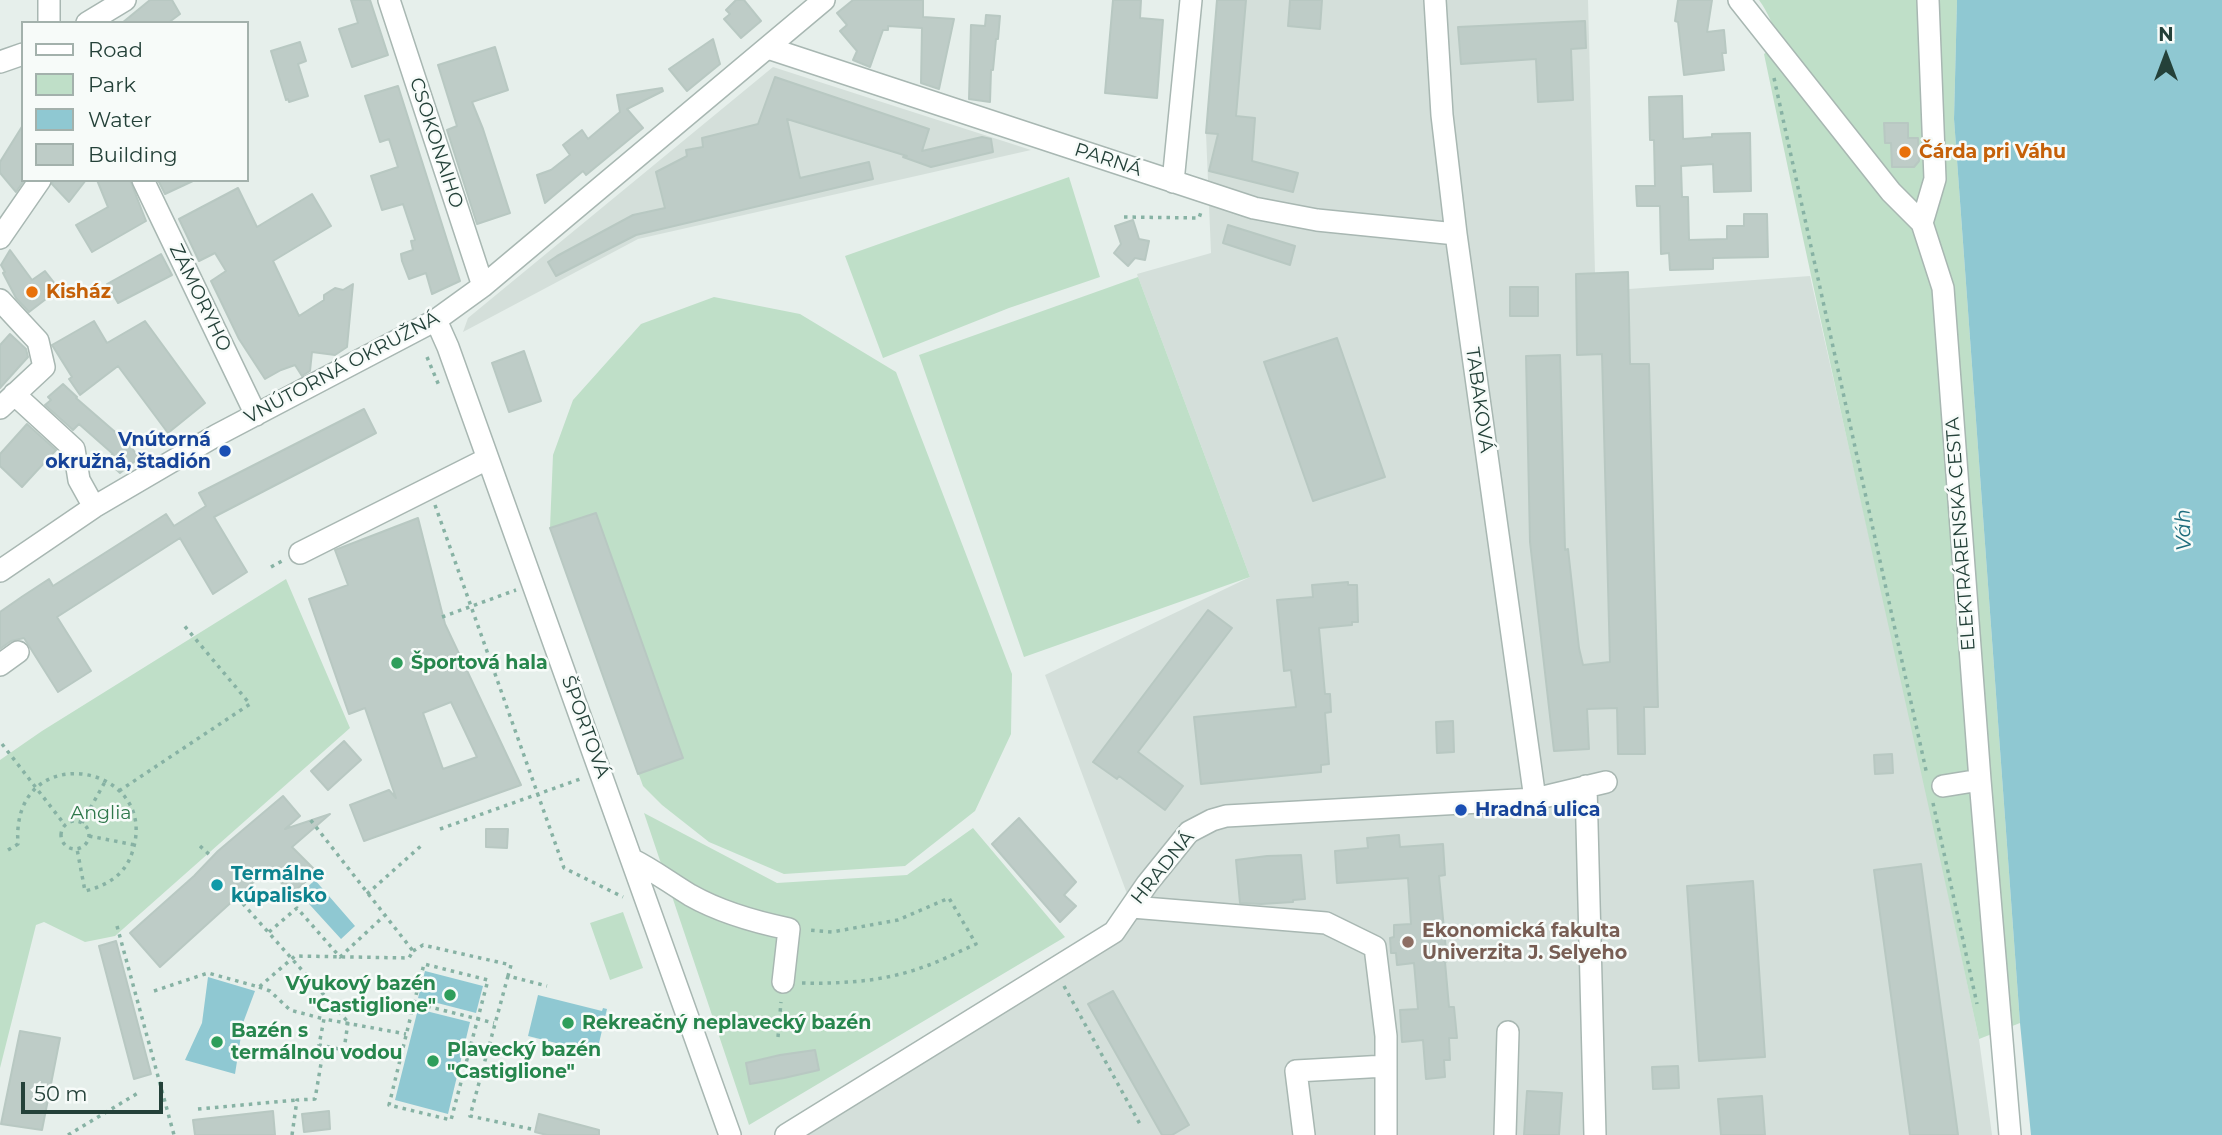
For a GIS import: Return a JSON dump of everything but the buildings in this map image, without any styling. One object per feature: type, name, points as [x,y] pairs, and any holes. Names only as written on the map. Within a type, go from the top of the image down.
[{"type":"street","points":[[48,0],[50,21]]},
{"type":"street","points":[[90,21],[125,0]]},
{"type":"street","name":"CSOKONAIHO","points":[[389,0],[483,286]]},
{"type":"street","name":"VNÚTORNÁ OKRUŽNÁ","points":[[0,571],[94,507],[217,435],[436,320],[483,286],[824,0]]},
{"type":"street","points":[[1173,182],[1191,0]]},
{"type":"street","name":"TABAKOVÁ","points":[[1435,0],[1441,115],[1535,799]]},
{"type":"street","name":"ELEKTRÁRENSKÁ CESTA","points":[[1739,0],[1891,192],[1922,223],[1943,288],[2010,1135]]},
{"type":"street","points":[[1922,223],[1935,179],[1928,0]]},
{"type":"street","name":"PARNÁ","points":[[768,48],[1254,208],[1317,220],[1456,234]]},
{"type":"street","points":[[0,62],[21,55]]},
{"type":"street","name":"ZÁMORYHO","points":[[144,182],[256,415]]},
{"type":"street","points":[[0,238],[35,188]]},
{"type":"street","points":[[0,300],[38,341],[44,367],[7,401],[74,449],[79,480],[72,522]]},
{"type":"street","name":"ŠPORTOVÁ","points":[[436,320],[730,1135]]},
{"type":"street","points":[[300,553],[488,459]]},
{"type":"street","points":[[79,480],[94,507]]},
{"type":"street","points":[[0,664],[18,652]]},
{"type":"street","points":[[1935,788],[1980,780]]},
{"type":"street","name":"HRADNÁ","points":[[786,1135],[1114,932],[1179,843],[1198,825],[1226,816],[1535,799],[1596,784],[1595,1135]]},
{"type":"street","points":[[633,860],[652,868],[690,895],[754,922],[789,929],[783,982]]},
{"type":"street","points":[[1132,907],[1326,923],[1375,947],[1386,1036],[1386,1135]]},
{"type":"street","points":[[1505,1135],[1508,1032]]},
{"type":"street","points":[[1304,1135],[1296,1071],[1386,1066]]},
{"type":"path","points":[[1773,42],[1770,59],[1783,122],[1935,788],[1980,1016]]},
{"type":"path","points":[[1124,217],[1199,218],[1208,193]]},
{"type":"path","points":[[427,358],[442,393]]},
{"type":"path","points":[[451,478],[432,497],[564,868],[632,902]]},
{"type":"path","points":[[442,617],[533,583]]},
{"type":"path","points":[[119,791],[250,704],[182,623]]},
{"type":"path","points":[[2,744],[65,825]]},
{"type":"path","points":[[440,829],[601,772]]},
{"type":"path","points":[[8,850],[18,844],[19,814],[36,788],[61,775],[91,774],[106,780],[127,800],[136,828],[135,845],[123,870],[99,888],[85,891],[77,849]]},
{"type":"path","points":[[82,823],[106,780]]},
{"type":"path","points":[[309,818],[413,951]]},
{"type":"path","points":[[73,821],[86,826],[89,836],[84,846],[70,849],[64,844],[61,837],[65,825],[73,821]]},
{"type":"path","points":[[89,836],[135,845]]},
{"type":"path","points":[[367,894],[422,845]]},
{"type":"path","points":[[200,846],[212,857]]},
{"type":"path","points":[[237,897],[348,1022],[344,1050],[319,1045],[324,1018]]},
{"type":"path","points":[[778,1037],[783,982],[842,984],[886,977],[926,967],[976,944],[949,898],[898,920],[832,932],[789,929]]},
{"type":"path","points":[[269,932],[297,908],[341,957]]},
{"type":"path","points":[[341,957],[385,916]]},
{"type":"path","points":[[117,926],[174,1135]]},
{"type":"path","points":[[259,987],[295,956],[409,958],[413,951],[423,944],[511,965],[470,1116],[531,1129]]},
{"type":"path","points":[[424,964],[488,980],[479,1019],[451,1120],[389,1105],[424,964]]},
{"type":"path","points":[[1055,969],[1141,1126]]},
{"type":"path","points":[[154,991],[208,973],[270,991],[290,1010],[406,1034]]},
{"type":"path","points":[[508,976],[547,986]]},
{"type":"path","points":[[414,1003],[494,1023]]},
{"type":"path","points":[[198,1109],[315,1099],[324,1046]]},
{"type":"path","points":[[68,1135],[138,1093]]},
{"type":"path","points":[[292,1135],[297,1100]]},
{"type":"shaded area","points":[[1217,0],[1588,0],[1595,273],[1628,272],[1629,289],[1810,276],[1920,761],[1979,1039],[1992,1135],[786,1135],[1114,932],[1132,907],[1045,675],[1250,577],[1137,274],[1211,253],[1206,133]]},
{"type":"shaded area","points":[[773,67],[1031,150],[638,239],[463,332],[468,318]]},
{"type":"green space","points":[[1759,0],[1957,0],[1954,119],[2020,1023],[1979,1039],[1764,54],[1782,40]]},
{"type":"green space","points":[[1069,177],[1100,277],[1009,308],[883,358],[845,256]]},
{"type":"green space","points":[[1137,274],[1250,577],[1024,657],[919,355],[1138,277]]},
{"type":"green space","points":[[714,297],[800,314],[896,372],[1012,674],[1011,734],[975,811],[905,866],[784,874],[709,842],[662,805],[643,786],[550,528],[553,455],[573,400],[641,324]]},
{"type":"green space","name":"Anglia","points":[[286,579],[350,728],[115,936],[85,942],[44,922],[36,925],[0,1068],[0,760]]},
{"type":"green space","points":[[644,813],[777,883],[907,875],[973,828],[1065,937],[749,1125]]},
{"type":"green space","points":[[623,912],[643,968],[610,980],[590,923]]},
{"type":"water","name":"Váh","points":[[1957,0],[2222,0],[2222,1135],[2031,1135],[2020,1023],[1954,119]]},
{"type":"water","points":[[315,880],[355,926],[341,939],[300,894]]},
{"type":"water","name":"Výukový bazén \"Castiglione\"","points":[[425,971],[483,986],[476,1013],[418,998]]},
{"type":"water","name":"Bazén s termálnou vodou","points":[[208,977],[255,991],[243,1023],[235,1074],[185,1060],[202,1023]]},
{"type":"water","name":"Rekreačný neplavecký bazén","points":[[538,995],[602,1011],[603,1008],[607,1009],[596,1056],[592,1055],[592,1052],[528,1036]]},
{"type":"water","name":"Plavecký bazén \"Castiglione\"","points":[[418,1009],[470,1022],[448,1114],[395,1100]]},
{"type":"place","name":"Čárda pri Váhu","points":[[1905,152]]},
{"type":"place","name":"Kisház","points":[[32,292]]},
{"type":"place","name":"Vnútorná okružná, štadión","points":[[225,451]]},
{"type":"place","name":"Športová hala","points":[[397,663]]},
{"type":"place","name":"Hradná ulica","points":[[1461,810]]},
{"type":"place","name":"Termálne kúpalisko","points":[[217,885]]},
{"type":"place","name":"Ekonomická fakulta Univerzita J. Selyeho","points":[[1408,942]]},
{"type":"place","name":"Výukový bazén \"Castiglione\"","points":[[450,995]]},
{"type":"place","name":"Rekreačný neplavecký bazén","points":[[568,1023]]},
{"type":"place","name":"Bazén s termálnou vodou","points":[[217,1042]]},
{"type":"place","name":"Plavecký bazén \"Castiglione\"","points":[[433,1061]]}]
